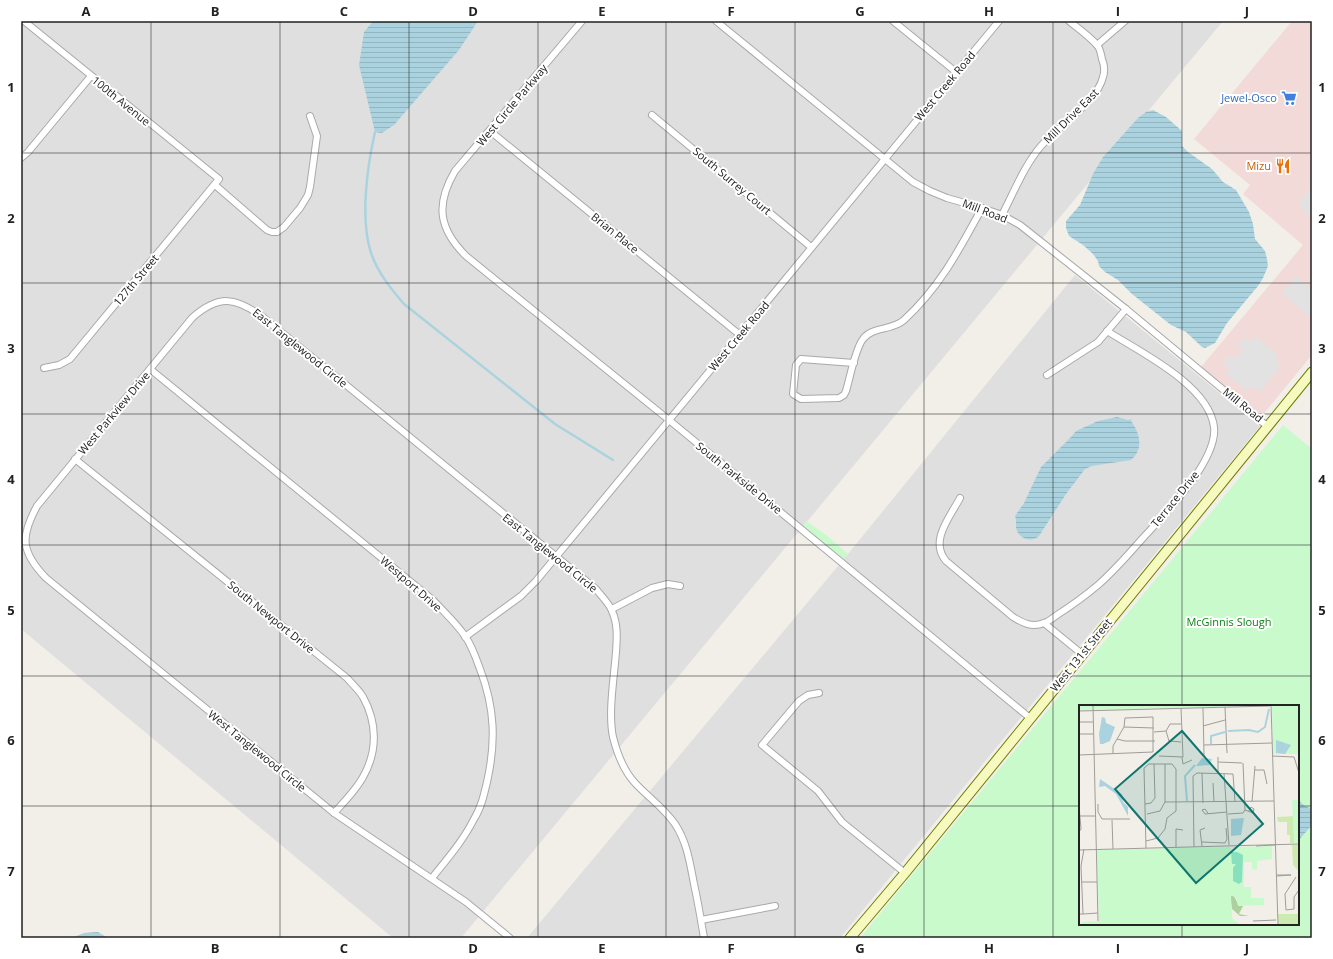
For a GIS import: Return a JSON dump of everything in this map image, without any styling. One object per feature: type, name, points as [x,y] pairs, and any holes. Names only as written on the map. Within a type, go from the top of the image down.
[{"type":"street","name":"100th Avenue","points":[[24,21],[219,179]]},
{"type":"street","name":"West Circle Parkway","points":[[449,236],[442,215],[442,206],[445,191],[455,171],[582,21]]},
{"type":"street","name":"Mill Road","points":[[716,21],[913,182],[947,198],[1002,215],[1020,226],[1126,309],[1267,426]]},
{"type":"street","points":[[893,21],[956,72]]},
{"type":"street","name":"West Creek Road","points":[[466,637],[522,596],[556,558],[668,420],[740,335],[811,246],[999,21]]},
{"type":"street","name":"Mill Drive East","points":[[1002,215],[1032,157],[1042,145],[1091,98],[1100,87],[1104,76],[1104,64],[1097,45],[1069,21]]},
{"type":"street","points":[[1097,45],[1125,21]]},
{"type":"street","points":[[21,158],[28,152],[90,76]]},
{"type":"street","name":"South Surrey Court","points":[[652,115],[811,246]]},
{"type":"street","points":[[215,185],[267,230],[277,232],[284,227],[305,202],[310,187],[317,136],[310,116]]},
{"type":"street","name":"Brian Place","points":[[490,131],[740,335]]},
{"type":"street","name":"127th Street","points":[[44,368],[59,366],[70,359],[219,179]]},
{"type":"street","points":[[854,364],[801,359],[796,365],[793,394],[801,399],[839,398],[844,395],[863,338],[874,330],[896,326],[903,321],[936,286],[956,256],[982,208]]},
{"type":"street","name":"South Parkside Drive","points":[[449,236],[466,256],[1030,718]]},
{"type":"street","name":"West Parkview Drive","points":[[25,543],[26,532],[30,519],[37,506],[75,459],[192,318],[202,309],[224,300]]},
{"type":"street","name":"East Tanglewood Circle","points":[[224,300],[251,308],[264,318],[556,558],[596,589],[612,609],[616,623],[617,638],[611,716],[613,736],[624,767],[634,782],[665,812],[675,824],[682,836],[688,852],[704,938]]},
{"type":"street","points":[[1048,374],[1098,342],[1126,309]]},
{"type":"street","name":"Terrace Drive","points":[[1044,623],[1080,599],[1114,570],[1176,501],[1203,463],[1209,453],[1213,441],[1214,428],[1212,417],[1198,395],[1189,385],[1171,371],[1107,331]]},
{"type":"street","name":"Westport Drive","points":[[150,369],[433,600],[466,637],[475,655],[489,693],[493,718],[494,744],[483,799],[475,818],[464,837],[432,878]]},
{"type":"street","name":"West 131st Street","points":[[850,938],[905,873],[1312,372]]},
{"type":"street","name":"South Newport Drive","points":[[75,459],[347,678],[362,695],[372,719],[374,739],[371,760],[363,777],[334,813]]},
{"type":"street","points":[[960,498],[940,537],[939,547],[941,555],[946,561],[1022,623],[1030,625],[1044,623],[1082,654]]},
{"type":"street","name":"West Tanglewood Circle","points":[[25,543],[28,554],[46,578],[334,813],[466,902],[510,938]]},
{"type":"street","points":[[612,609],[652,588],[668,584],[680,586]]},
{"type":"street","points":[[819,693],[808,695],[799,701],[762,746],[818,791],[842,822],[905,873]]},
{"type":"street","points":[[701,920],[775,906]]},
{"type":"shaded area","points":[[21,21],[995,21],[627,465],[632,470],[1003,21],[1223,21],[461,938],[393,938],[21,629]]},
{"type":"shaded area","points":[[1292,21],[1312,21],[1312,355],[1261,417],[1201,367],[1303,245],[1243,194],[1250,185],[1194,139]]},
{"type":"shaded area","points":[[1312,186],[1312,218],[1300,208],[1301,200]]},
{"type":"shaded area","points":[[1075,275],[1260,426],[840,938],[527,938],[848,554]]},
{"type":"shaded area","points":[[1296,276],[1312,289],[1312,313],[1309,316],[1282,293]]},
{"type":"shaded area","points":[[1255,336],[1279,356],[1275,361],[1281,366],[1260,392],[1252,386],[1247,391],[1225,373],[1229,368],[1223,363],[1230,355],[1236,359],[1243,350],[1238,345],[1244,337],[1250,342]]},
{"type":"green space","name":"McGinnis Slough","points":[[1283,425],[1312,449],[1312,938],[860,938]]},
{"type":"green space","points":[[806,521],[826,535],[848,554],[844,559],[803,525]]},
{"type":"water","points":[[373,21],[478,21],[459,50],[394,125],[382,133],[375,132],[359,65],[364,32]]},
{"type":"water","points":[[1153,110],[1166,117],[1182,131],[1182,146],[1188,152],[1212,169],[1223,182],[1236,190],[1249,212],[1253,224],[1255,239],[1265,251],[1267,259],[1268,266],[1258,286],[1227,323],[1215,343],[1205,348],[1186,332],[1171,325],[1132,294],[1118,280],[1105,272],[1099,266],[1098,261],[1093,254],[1069,236],[1066,228],[1066,221],[1080,205],[1093,174],[1103,157],[1138,118],[1146,112]]},
{"type":"water","points":[[1117,417],[1128,420],[1132,419],[1131,421],[1137,431],[1139,441],[1138,451],[1135,456],[1131,460],[1092,466],[1085,469],[1066,494],[1039,536],[1034,539],[1027,539],[1021,536],[1016,529],[1015,516],[1024,503],[1041,467],[1076,431],[1098,421]]},
{"type":"water","points":[[1299,801],[1312,809],[1312,825],[1299,840]]},
{"type":"water","points":[[98,932],[108,938],[71,938],[84,933]]},
{"type":"waterway","points":[[375,132],[367,177],[365,209],[366,225],[371,253],[377,267],[390,287],[404,304],[555,424],[613,460]]},
{"type":"place","name":"Jewel-Osco","points":[[1289,98]]},
{"type":"place","name":"Mizu","points":[[1283,166]]}]
